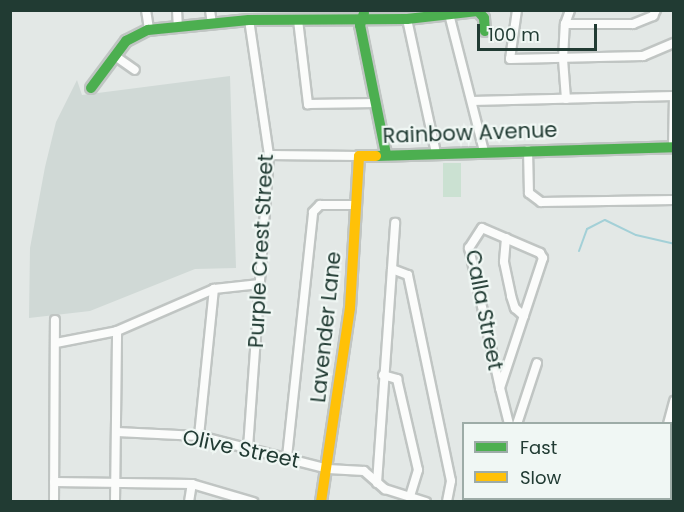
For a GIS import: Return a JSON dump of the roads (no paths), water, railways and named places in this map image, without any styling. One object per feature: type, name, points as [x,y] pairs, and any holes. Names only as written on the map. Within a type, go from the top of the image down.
[{"type":"street","points":[[147,10],[149,30]]},
{"type":"street","points":[[177,10],[178,27]]},
{"type":"street","points":[[210,10],[212,24]]},
{"type":"street","points":[[517,10],[510,59],[643,56],[674,44]]},
{"type":"street","points":[[566,99],[563,59],[565,24],[570,10]]},
{"type":"street","points":[[565,24],[633,24],[653,16],[656,10]]},
{"type":"street","points":[[91,88],[126,40],[149,30],[249,20],[298,20],[363,14],[407,19],[481,12],[485,31]]},
{"type":"street","points":[[363,14],[386,154]]},
{"type":"street","points":[[449,14],[484,150]]},
{"type":"street","points":[[407,19],[436,153]]},
{"type":"street","name":"Purple Crest Street","points":[[248,448],[269,155],[249,20]]},
{"type":"street","points":[[298,20],[308,104],[376,103]]},
{"type":"street","points":[[115,56],[135,70]]},
{"type":"street","points":[[472,101],[674,96],[673,147]]},
{"type":"street","name":"Rainbow Avenue","points":[[269,155],[359,156],[484,150],[673,147]]},
{"type":"street","points":[[528,150],[529,193],[541,202],[674,200]]},
{"type":"street","name":"Lavender Lane","points":[[321,501],[328,469],[350,308],[359,156]]},
{"type":"street","points":[[287,457],[313,212],[320,205],[357,204]]},
{"type":"street","points":[[395,223],[377,483],[426,501]]},
{"type":"street","name":"Calla Street","points":[[500,388],[542,256],[482,228],[469,244],[500,388],[509,422]]},
{"type":"street","points":[[506,238],[504,262],[511,296],[515,308],[524,316]]},
{"type":"street","points":[[392,269],[408,275],[451,481],[447,501]]},
{"type":"street","points":[[56,343],[117,331],[214,289],[260,284]]},
{"type":"street","points":[[198,436],[214,289]]},
{"type":"street","points":[[54,501],[55,320]]},
{"type":"street","points":[[115,501],[117,331]]},
{"type":"street","points":[[517,422],[537,363]]},
{"type":"street","points":[[383,375],[398,380],[417,477],[410,496]]},
{"type":"street","points":[[668,422],[674,401]]},
{"type":"street","name":"Olive Street","points":[[117,432],[198,436],[328,469],[364,471],[377,483]]},
{"type":"street","points":[[54,482],[192,484],[253,501]]},
{"type":"street","points":[[189,501],[192,484]]},
{"type":"waterway","points":[[579,251],[587,229],[605,220],[636,235],[674,244]]}]
